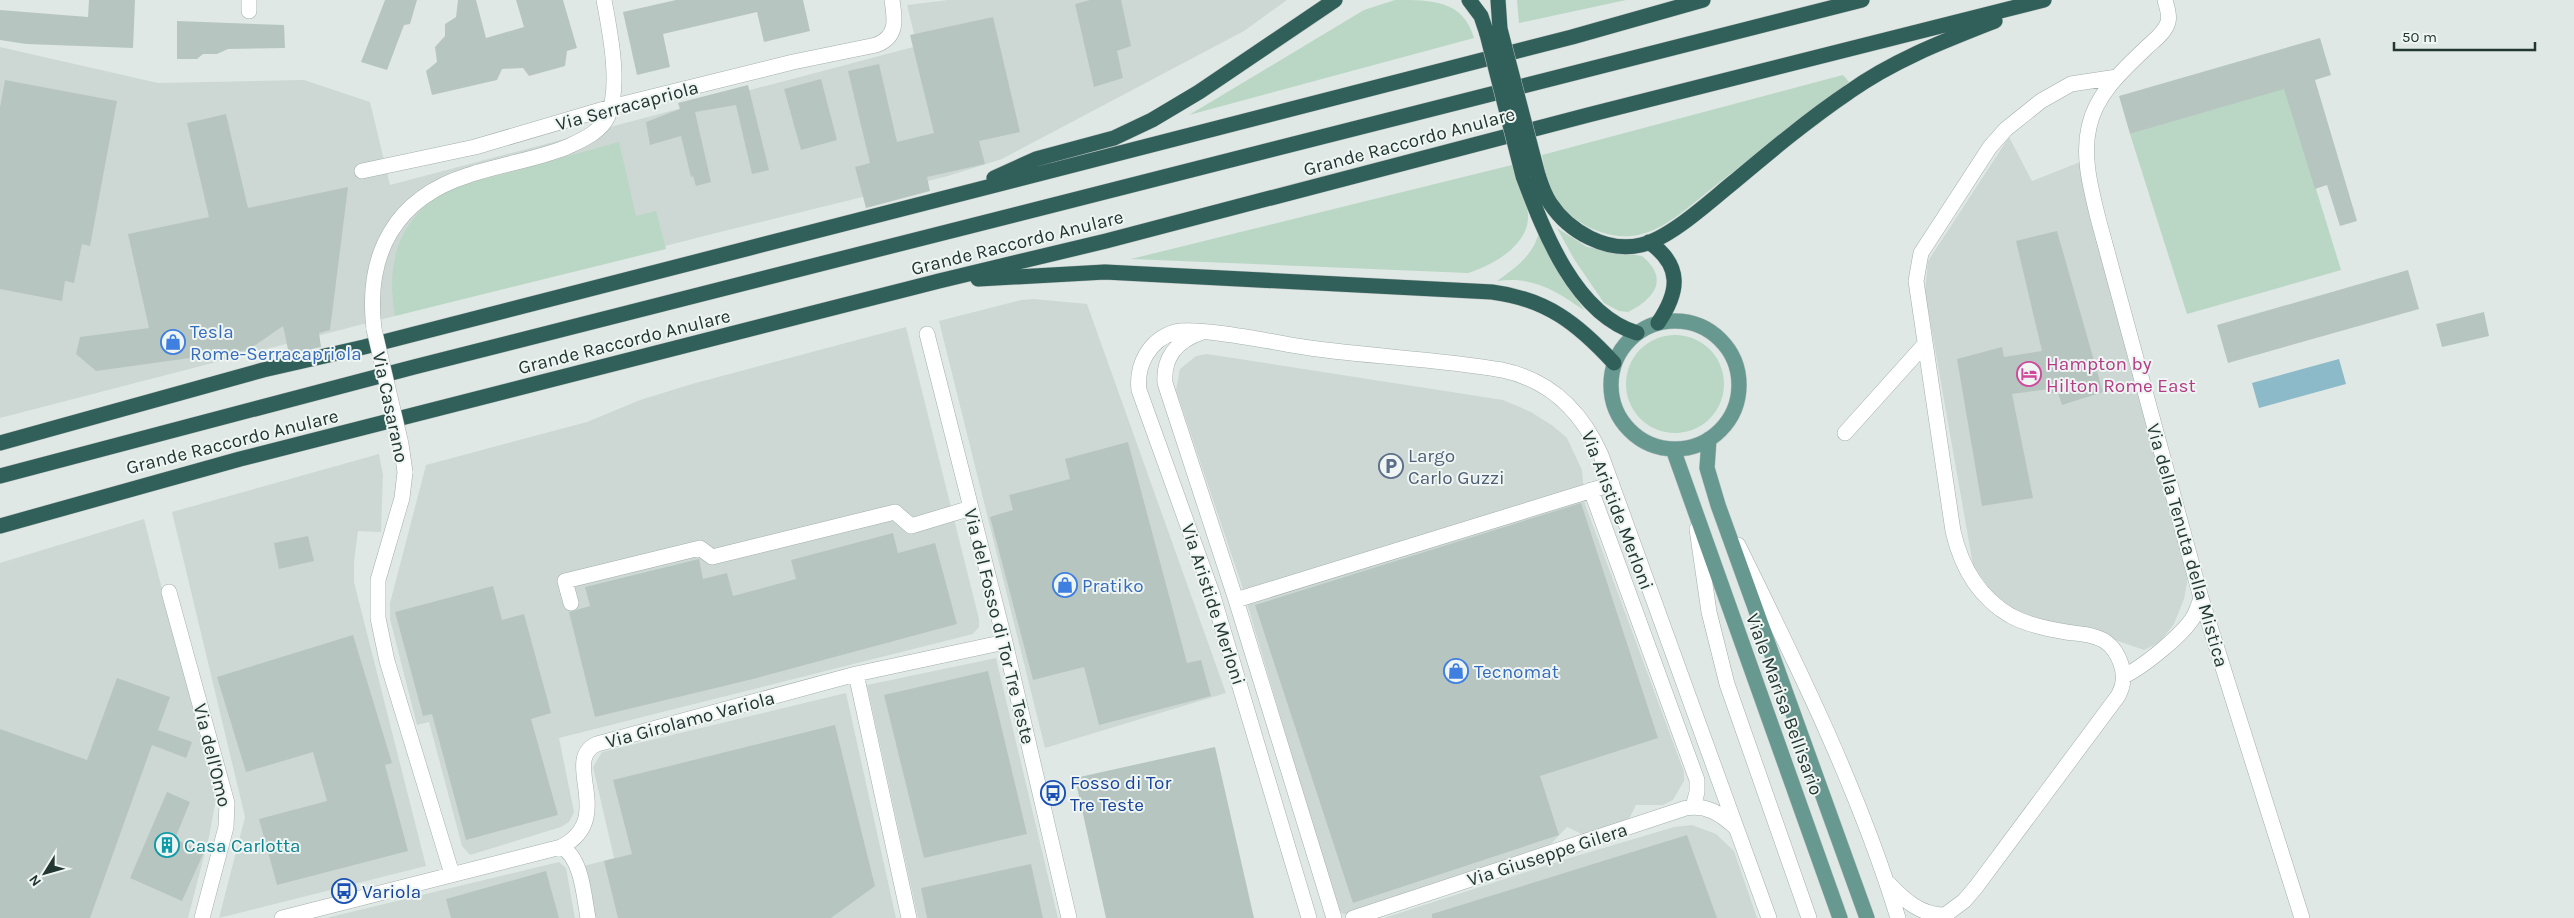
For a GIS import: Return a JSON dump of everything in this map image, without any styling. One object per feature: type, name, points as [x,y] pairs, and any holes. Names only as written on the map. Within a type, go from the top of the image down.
[{"type":"highway","points":[[966,192],[1036,159],[1114,138],[1152,120],[1199,92],[1336,0]]},
{"type":"highway","points":[[1469,0],[1494,32]]},
{"type":"highway","points":[[1498,0],[1494,32],[1530,176],[1554,248],[1578,287],[1611,323],[1637,333]]},
{"type":"highway","points":[[0,443],[263,370],[372,344],[1553,42],[1703,0]]},
{"type":"highway","name":"Grande Raccordo Anulare","points":[[0,476],[414,367],[1862,0]]},
{"type":"highway","points":[[1530,176],[1550,203],[1579,232],[1592,239],[1613,245],[1635,246],[1649,242],[1694,214],[1811,120],[1867,80],[1910,55],[2045,0]]},
{"type":"highway","name":"Grande Raccordo Anulare","points":[[0,526],[240,458],[939,281],[1106,241],[1588,115],[2045,0]]},
{"type":"highway","points":[[1649,242],[1665,256],[1674,278],[1672,298],[1658,323]]},
{"type":"highway","points":[[939,281],[1105,272],[1492,292],[1527,298],[1555,312],[1585,333],[1614,363]]},
{"type":"main road","points":[[1677,320],[1701,326],[1722,341],[1735,362],[1739,387],[1733,411],[1727,423],[1709,439],[1692,447],[1673,449],[1643,441],[1621,418],[1613,402],[1611,389],[1614,363],[1622,347],[1637,333],[1658,323],[1677,320]]},
{"type":"main road","name":"Viale Marisa Bellisario","points":[[1709,439],[1707,468],[1718,505],[1867,918]]},
{"type":"main road","name":"Viale Marisa Bellisario","points":[[1673,449],[1694,503],[1840,918]]},
{"type":"street","points":[[604,0],[613,76],[611,107]]},
{"type":"street","name":"Via Serracapriola","points":[[362,171],[475,148],[611,107],[793,62],[872,46],[890,36],[895,25],[892,0]]},
{"type":"street","name":"Via della Tenuta della Mistica","points":[[2165,0],[2169,17],[2164,30],[2117,77],[2102,96],[2092,116],[2087,137],[2088,169],[2101,227],[2201,598],[2302,918]]},
{"type":"street","points":[[2117,77],[2070,84],[2022,114],[1990,147],[1942,218],[1918,263],[1916,281],[1953,531],[1965,568],[1984,594],[2014,618],[2040,627],[2094,637],[2106,642],[2120,659],[2124,676],[2142,667],[2160,652],[2193,617],[2201,598]]},
{"type":"street","name":"Via Casarano","points":[[452,874],[387,661],[378,618],[378,580],[402,498],[405,472],[401,444],[374,329],[372,296],[377,260],[393,225],[411,206],[451,181],[560,149],[587,137],[602,126],[611,107]]},
{"type":"street","name":"Via Aristide Merloni","points":[[1309,918],[1230,650],[1139,390],[1140,364],[1149,350],[1162,339],[1176,332],[1202,332],[1328,350],[1494,368],[1530,378],[1564,400],[1580,416],[1597,446],[1770,918]]},
{"type":"street","name":"Via Aristide Merloni","points":[[1202,332],[1189,337],[1178,345],[1167,363],[1165,383],[1236,600],[1334,918]]},
{"type":"street","name":"Via del Fosso di Tor Tre Teste","points":[[927,334],[1005,642],[1069,918]]},
{"type":"street","points":[[1845,433],[1925,344]]},
{"type":"street","points":[[1236,600],[1612,484]]},
{"type":"street","points":[[1591,490],[1697,780],[1698,792],[1693,807],[1705,808],[1716,812],[1736,828]]},
{"type":"street","name":"Viale Marisa Bellisario","points":[[1694,503],[1709,612],[1723,670],[1766,801],[1808,918]]},
{"type":"street","name":"Viale Marisa Bellisario","points":[[1718,505],[1823,719],[1853,790],[1898,918]]},
{"type":"street","points":[[571,603],[565,581],[700,548],[712,557],[895,512],[911,526],[971,508]]},
{"type":"street","name":"Via dell'Omo","points":[[169,592],[227,803],[226,827],[202,918]]},
{"type":"street","name":"Via Girolamo Variola","points":[[282,918],[561,847],[576,837],[586,819],[588,801],[583,763],[587,751],[594,746],[856,674],[1005,642]]},
{"type":"street","points":[[1656,668],[1675,660]]},
{"type":"street","points":[[856,674],[909,918]]},
{"type":"street","name":"Viale Marisa Bellisario","points":[[1885,879],[1914,907],[1943,917],[1964,900],[1976,887],[2118,696],[2124,676]]},
{"type":"street","name":"Via Giuseppe Gilera","points":[[1353,918],[1693,807]]},
{"type":"street","points":[[561,847],[570,853],[576,865],[588,918]]},
{"type":"shaded area","points":[[948,0],[1287,0],[1244,31],[1002,159],[948,176],[708,235],[0,418],[0,47],[158,83],[304,80],[370,102],[390,185],[917,46],[907,5]]},
{"type":"shaded area","points":[[2009,137],[2032,181],[2080,162],[2188,577],[2184,599],[2174,624],[2160,642],[2144,650],[2083,629],[2067,628],[2017,612],[2003,603],[1989,588],[1973,565],[1925,292],[1928,261]]},
{"type":"shaded area","points":[[1034,299],[1087,304],[1226,693],[1045,748],[939,321],[1021,300]]},
{"type":"shaded area","points":[[906,327],[979,619],[979,627],[973,634],[559,738],[574,812],[569,822],[561,827],[470,855],[462,846],[429,722],[417,725],[390,619],[390,603],[426,465],[587,422],[640,400],[692,384]]},
{"type":"shaded area","points":[[1207,354],[1503,400],[1531,412],[1553,426],[1567,438],[1582,470],[1585,504],[1684,772],[1684,781],[1673,800],[1663,805],[1636,805],[1629,819],[1584,835],[1567,827],[1550,845],[1343,914],[1337,908],[1241,583],[1176,390],[1180,369],[1196,356]]},
{"type":"shaded area","points":[[379,454],[383,475],[381,532],[358,531],[354,562],[354,582],[426,866],[219,918],[245,817],[172,512]]},
{"type":"shaded area","points":[[144,519],[216,799],[209,837],[188,918],[0,918],[0,563]]},
{"type":"shaded area","points":[[996,658],[1058,918],[918,918],[867,685]]},
{"type":"shaded area","points":[[846,693],[896,918],[595,918],[584,866],[614,858],[593,767],[602,752]]},
{"type":"shaded area","points":[[1692,825],[1716,834],[1734,851],[1757,918],[1384,918],[1563,860],[1674,827]]},
{"type":"shaded area","points":[[559,862],[566,868],[575,918],[326,918]]},
{"type":"green space","points":[[1395,0],[1433,2],[1454,9],[1469,25],[1474,38],[1189,115],[1364,10]]},
{"type":"green space","points":[[1517,0],[1626,0],[1519,23]]},
{"type":"green space","points":[[1843,75],[1849,82],[1681,213],[1649,232],[1638,235],[1611,235],[1585,225],[1563,208],[1548,182],[1542,155]]},
{"type":"green space","points":[[2285,88],[2341,270],[2187,314],[2130,134]]},
{"type":"green space","points":[[619,142],[636,216],[656,211],[666,249],[395,316],[392,283],[396,252],[409,224],[433,200],[442,194],[473,182]]},
{"type":"green space","points":[[1512,165],[1528,214],[1527,225],[1523,235],[1508,252],[1498,259],[1468,273],[1131,259]]},
{"type":"green space","points":[[1557,228],[1587,247],[1642,256],[1651,264],[1657,280],[1651,295],[1628,312],[1619,311],[1604,303],[1574,259]]},
{"type":"green space","points":[[1539,232],[1562,276],[1584,310],[1544,286],[1522,281],[1497,281],[1523,260],[1533,248]]},
{"type":"green space","points":[[1675,335],[1694,339],[1710,349],[1720,365],[1724,384],[1720,403],[1710,419],[1694,429],[1675,433],[1656,429],[1640,419],[1630,403],[1626,384],[1630,365],[1640,349],[1656,339]]},
{"type":"water","points":[[2339,359],[2346,384],[2259,408],[2252,383]]},
{"type":"building","points":[[89,0],[135,0],[133,48],[26,44],[0,40],[0,10],[88,17]]},
{"type":"building","points":[[385,0],[417,0],[410,24],[404,25],[387,70],[361,62]]},
{"type":"building","points":[[458,0],[476,0],[486,38],[524,27],[516,0],[563,0],[577,48],[567,51],[565,66],[529,76],[523,68],[502,69],[497,80],[432,95],[426,71],[437,62],[435,47],[445,36],[445,24],[456,17]]},
{"type":"building","points":[[676,0],[803,0],[810,31],[764,42],[757,12],[663,34],[670,67],[637,75],[623,12]]},
{"type":"building","points":[[1090,0],[1121,0],[1131,46],[1117,51],[1123,78],[1094,87],[1075,4]]},
{"type":"building","points":[[993,17],[1020,132],[979,141],[985,164],[927,177],[930,191],[866,208],[855,167],[870,163],[848,71],[879,64],[897,142],[934,133],[910,35]]},
{"type":"building","points":[[177,21],[284,25],[285,48],[228,49],[217,54],[203,54],[197,59],[177,59]]},
{"type":"building","points":[[2320,38],[2331,75],[2315,80],[2357,221],[2340,226],[2327,185],[2315,189],[2284,89],[2130,134],[2119,96]]},
{"type":"building","points":[[821,79],[837,140],[801,150],[784,89]]},
{"type":"building","points":[[5,80],[117,101],[90,246],[82,244],[74,283],[65,281],[62,301],[0,289],[0,107]]},
{"type":"building","points":[[748,85],[769,170],[752,174],[736,105],[695,112],[711,182],[696,186],[693,176],[691,177],[681,136],[650,145],[646,122],[680,109],[678,103]]},
{"type":"building","points":[[226,114],[248,208],[348,187],[330,330],[319,333],[321,347],[289,354],[283,326],[248,350],[96,371],[76,354],[80,337],[149,328],[128,234],[209,217],[187,123]]},
{"type":"building","name":"Hampton by Hilton Rome East","points":[[2057,231],[2103,392],[2062,405],[2058,393],[2050,393],[2050,389],[2012,394],[2033,498],[1982,506],[1957,359],[2002,347],[2004,357],[2042,351],[2016,241]]},
{"type":"building","points":[[2408,270],[2419,309],[2228,363],[2217,325]]},
{"type":"building","points":[[2484,312],[2489,336],[2442,347],[2436,324]]},
{"type":"building","points":[[1128,442],[1187,663],[1201,660],[1211,696],[1099,725],[1084,667],[1033,680],[990,517],[1013,510],[1009,495],[1070,479],[1065,459]]},
{"type":"building","name":"Tecnomat","points":[[1581,503],[1658,738],[1540,776],[1559,835],[1353,903],[1255,605]]},
{"type":"building","points":[[893,533],[898,553],[935,543],[957,624],[753,679],[595,717],[569,612],[590,606],[585,587],[699,559],[703,579],[727,573],[733,596],[796,579],[791,560]]},
{"type":"building","points":[[308,536],[314,561],[279,569],[274,543]]},
{"type":"building","points":[[493,586],[502,620],[524,614],[551,713],[531,719],[558,815],[466,840],[432,714],[423,716],[395,612]]},
{"type":"building","points":[[353,635],[392,763],[385,765],[408,851],[277,885],[259,819],[327,801],[313,752],[246,772],[217,677]]},
{"type":"building","points":[[988,671],[1027,834],[924,858],[884,695]]},
{"type":"building","points":[[117,678],[170,697],[158,730],[192,742],[186,758],[152,745],[90,918],[0,918],[0,729],[87,760]]},
{"type":"building","points":[[835,725],[875,886],[831,918],[618,918],[604,861],[632,854],[613,780]]},
{"type":"building","points":[[1215,747],[1254,918],[1106,918],[1075,778]]},
{"type":"building","name":"Casa Carlotta","points":[[167,792],[190,802],[175,839],[204,852],[182,901],[130,878]]},
{"type":"building","points":[[1687,835],[1717,918],[1432,918],[1432,914]]},
{"type":"building","points":[[1031,864],[1043,918],[927,918],[921,888]]},
{"type":"building","points":[[546,871],[559,918],[451,918],[446,899]]},
{"type":"place","name":"Tesla Rome-Serracapriola","points":[[173,342]]},
{"type":"place","name":"Hampton by Hilton Rome East","points":[[2029,374]]},
{"type":"place","name":"Largo Carlo Guzzi","points":[[1391,466]]},
{"type":"place","name":"Pratiko","points":[[1065,585]]},
{"type":"place","name":"Tecnomat","points":[[1456,671]]},
{"type":"place","name":"Fosso di Tor Tre Teste","points":[[1053,793]]},
{"type":"place","name":"Casa Carlotta","points":[[167,845]]},
{"type":"place","name":"Variola","points":[[344,891]]}]
